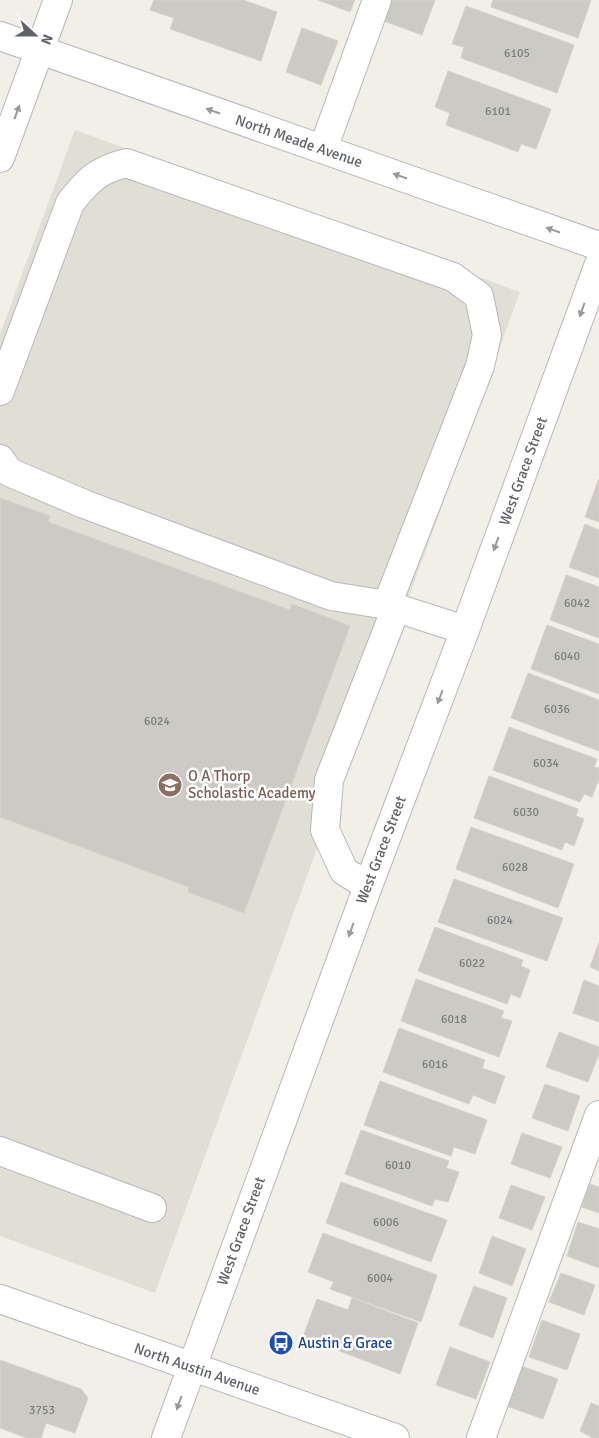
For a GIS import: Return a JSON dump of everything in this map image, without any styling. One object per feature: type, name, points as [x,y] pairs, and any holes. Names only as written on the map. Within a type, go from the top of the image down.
[{"type":"street","points":[[0,158],[58,0]]},
{"type":"street","points":[[323,149],[377,0]]},
{"type":"street","name":"North Meade Avenue","points":[[0,36],[599,246]]},
{"type":"street","points":[[0,391],[70,203],[88,180],[108,168],[126,163],[454,278],[479,296],[487,335],[480,366],[328,780],[325,830],[344,871],[368,886]]},
{"type":"street","name":"West Grace Street","points":[[166,1438],[599,264]]},
{"type":"street","points":[[0,459],[9,472],[84,504],[331,596],[392,607],[465,630]]},
{"type":"street","points":[[481,1438],[599,1115]]},
{"type":"street","points":[[0,1151],[152,1208]]},
{"type":"street","name":"North Austin Avenue","points":[[0,1299],[395,1438]]},
{"type":"shaded area","name":"O A Thorp Scholastic Academy","points":[[75,130],[520,292],[155,1293],[0,1236],[0,334]]},
{"type":"building","points":[[154,0],[243,0],[277,12],[261,61],[170,29],[174,18],[150,10]]},
{"type":"building","points":[[318,0],[355,0],[350,12]]},
{"type":"building","points":[[392,0],[435,0],[422,35],[384,21]]},
{"type":"building","points":[[493,0],[591,0],[578,38],[491,7]]},
{"type":"building","points":[[466,6],[574,45],[557,93],[461,58],[464,47],[452,44]]},
{"type":"building","points":[[302,28],[338,41],[321,85],[286,72]]},
{"type":"building","points":[[448,71],[551,109],[536,149],[521,144],[518,152],[446,125],[450,113],[435,107]]},
{"type":"building","points":[[599,478],[599,522],[585,517]]},
{"type":"building","points":[[0,498],[50,516],[48,522],[290,610],[292,604],[350,626],[244,913],[188,892],[189,887],[0,817]]},
{"type":"building","points":[[585,524],[599,530],[599,578],[569,567]]},
{"type":"building","points":[[566,575],[599,587],[599,638],[550,620]]},
{"type":"building","points":[[547,625],[599,644],[599,694],[531,669]]},
{"type":"building","points":[[528,673],[599,700],[599,751],[511,718]]},
{"type":"building","points":[[509,727],[597,759],[594,767],[599,768],[599,779],[592,797],[584,794],[580,802],[493,770]]},
{"type":"building","points":[[489,776],[578,809],[576,816],[584,819],[574,846],[565,842],[562,850],[474,818]]},
{"type":"building","points":[[471,827],[574,864],[558,908],[456,869]]},
{"type":"building","points":[[454,879],[563,918],[547,961],[438,922]]},
{"type":"building","points":[[435,927],[523,960],[521,966],[530,970],[520,998],[511,994],[507,1004],[418,971]]},
{"type":"building","points":[[599,942],[599,971],[590,967]]},
{"type":"building","points":[[416,979],[504,1011],[501,1018],[512,1021],[499,1057],[401,1021]]},
{"type":"building","points":[[584,980],[599,986],[599,1022],[573,1013]]},
{"type":"building","points":[[399,1028],[485,1060],[482,1068],[505,1076],[495,1104],[473,1095],[469,1104],[383,1072]]},
{"type":"building","points":[[559,1032],[599,1047],[599,1054],[588,1082],[546,1067]]},
{"type":"building","points":[[380,1081],[487,1120],[475,1154],[454,1147],[451,1156],[364,1125]]},
{"type":"building","points":[[545,1084],[580,1096],[568,1131],[532,1118]]},
{"type":"building","points":[[361,1130],[449,1161],[446,1168],[459,1172],[448,1202],[435,1199],[432,1206],[345,1174]]},
{"type":"building","points":[[522,1133],[562,1147],[550,1178],[511,1164]]},
{"type":"building","points":[[341,1182],[447,1220],[431,1262],[326,1223]]},
{"type":"building","points":[[590,1184],[599,1187],[599,1213],[582,1207]]},
{"type":"building","points":[[511,1185],[545,1197],[532,1230],[499,1218]]},
{"type":"building","points":[[578,1222],[599,1229],[599,1268],[567,1256]]},
{"type":"building","points":[[323,1233],[437,1275],[421,1322],[330,1289],[334,1282],[308,1272]]},
{"type":"building","points":[[492,1236],[526,1249],[512,1286],[479,1273]]},
{"type":"building","points":[[561,1273],[595,1285],[584,1315],[549,1302]]},
{"type":"building","points":[[474,1286],[507,1298],[493,1338],[459,1325]]},
{"type":"building","points":[[352,1298],[418,1323],[400,1374],[303,1337],[317,1299],[348,1310]]},
{"type":"building","points":[[542,1320],[580,1334],[567,1370],[529,1357]]},
{"type":"building","points":[[450,1347],[490,1362],[476,1399],[436,1385]]},
{"type":"building","points":[[0,1360],[81,1389],[88,1398],[75,1433],[46,1423],[41,1438],[27,1438],[0,1428]]},
{"type":"building","points":[[518,1365],[558,1379],[543,1419],[504,1405]]},
{"type":"building","points":[[591,1403],[599,1406],[599,1438],[593,1438],[580,1431]]},
{"type":"place","name":"O A Thorp Scholastic Academy","points":[[170,785]]},
{"type":"place","name":"Austin & Grace","points":[[281,1343]]}]
